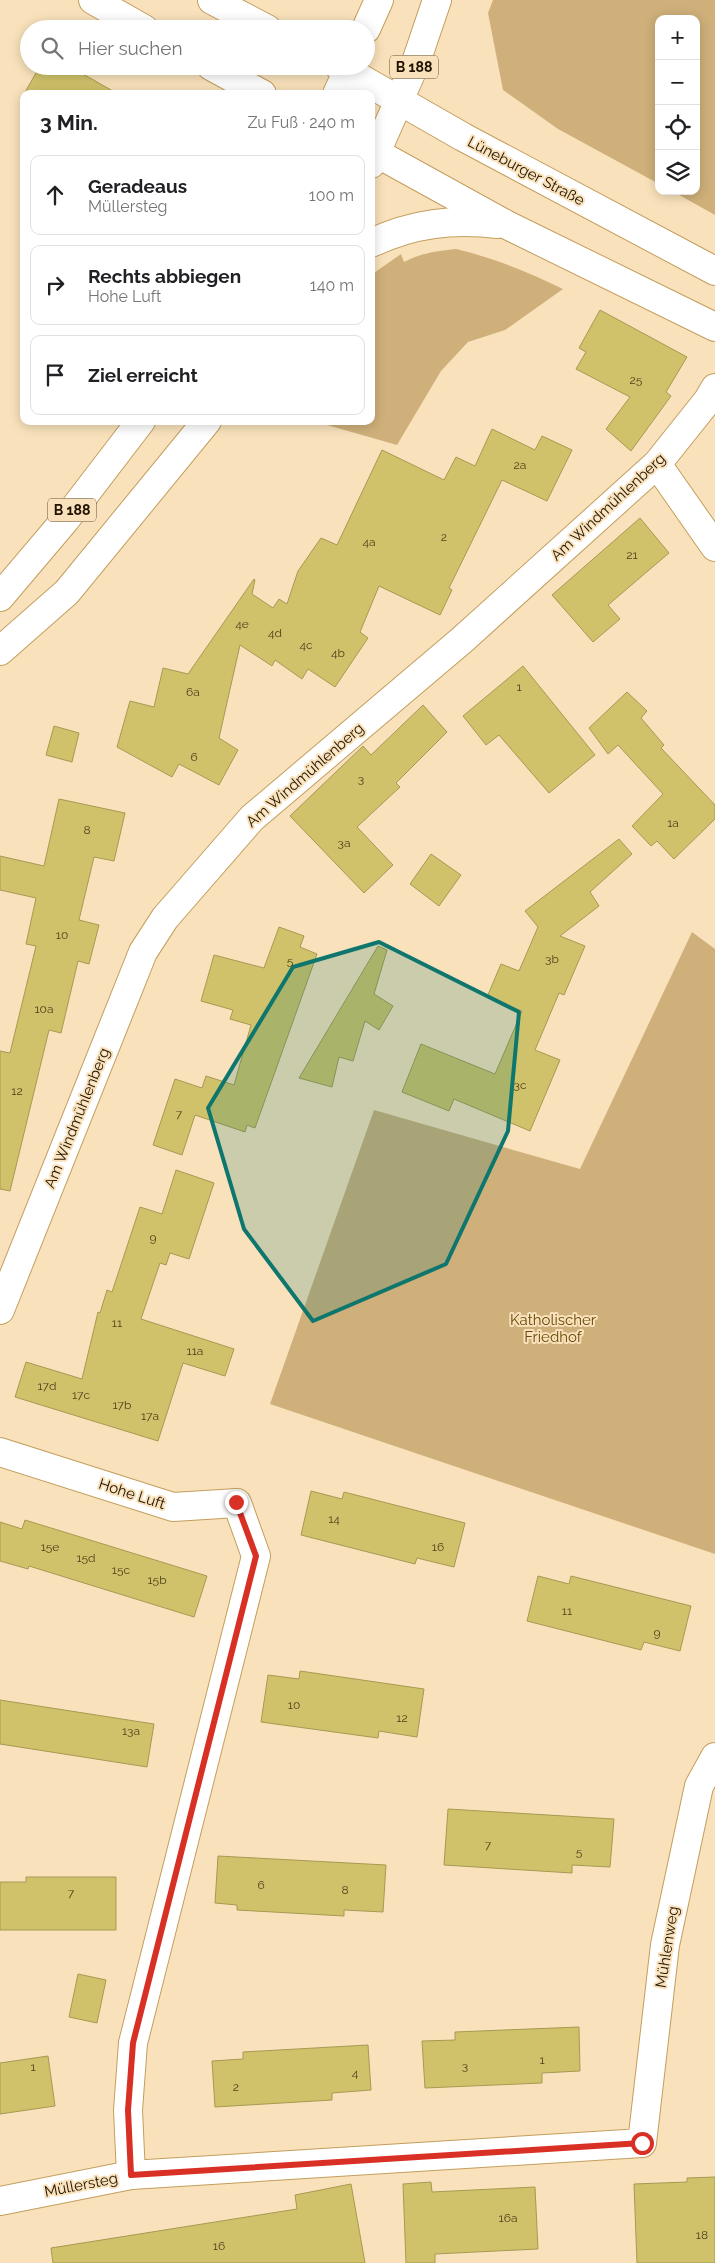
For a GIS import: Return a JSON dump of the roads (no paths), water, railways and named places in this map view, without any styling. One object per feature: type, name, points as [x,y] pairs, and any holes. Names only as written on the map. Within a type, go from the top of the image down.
[{"type":"street","points":[[93,0],[128,20]]},
{"type":"street","points":[[212,0],[250,20]]},
{"type":"street","points":[[370,20],[379,0]]},
{"type":"street","name":"B 188","points":[[375,152],[400,102],[428,32],[437,0]]},
{"type":"street","points":[[227,75],[254,90]]},
{"type":"street","name":"Lüneburger Straße","points":[[345,75],[400,102],[715,271]]},
{"type":"street","points":[[375,157],[715,328]]},
{"type":"street","points":[[375,241],[397,231],[433,223],[470,221],[507,225]]},
{"type":"street","name":"Am Windmühlenberg","points":[[0,1310],[143,952],[165,918],[252,818],[462,640],[658,464],[708,400],[715,388]]},
{"type":"street","name":"B 188","points":[[0,597],[66,518],[138,425]]},
{"type":"street","points":[[0,651],[67,592],[204,425]]},
{"type":"street","points":[[658,464],[715,547]]},
{"type":"street","name":"Hohe Luft","points":[[0,1452],[173,1507],[236,1502],[256,1556],[133,2043],[128,2110],[131,2175]]},
{"type":"street","name":"Mühlenweg","points":[[642,2143],[665,1945],[699,1786],[715,1757]]},
{"type":"street","name":"Müllersteg","points":[[0,2201],[131,2175],[642,2143]]},
{"type":"park label","name":"Katholischer Friedhof","points":[[553,1328]]}]
